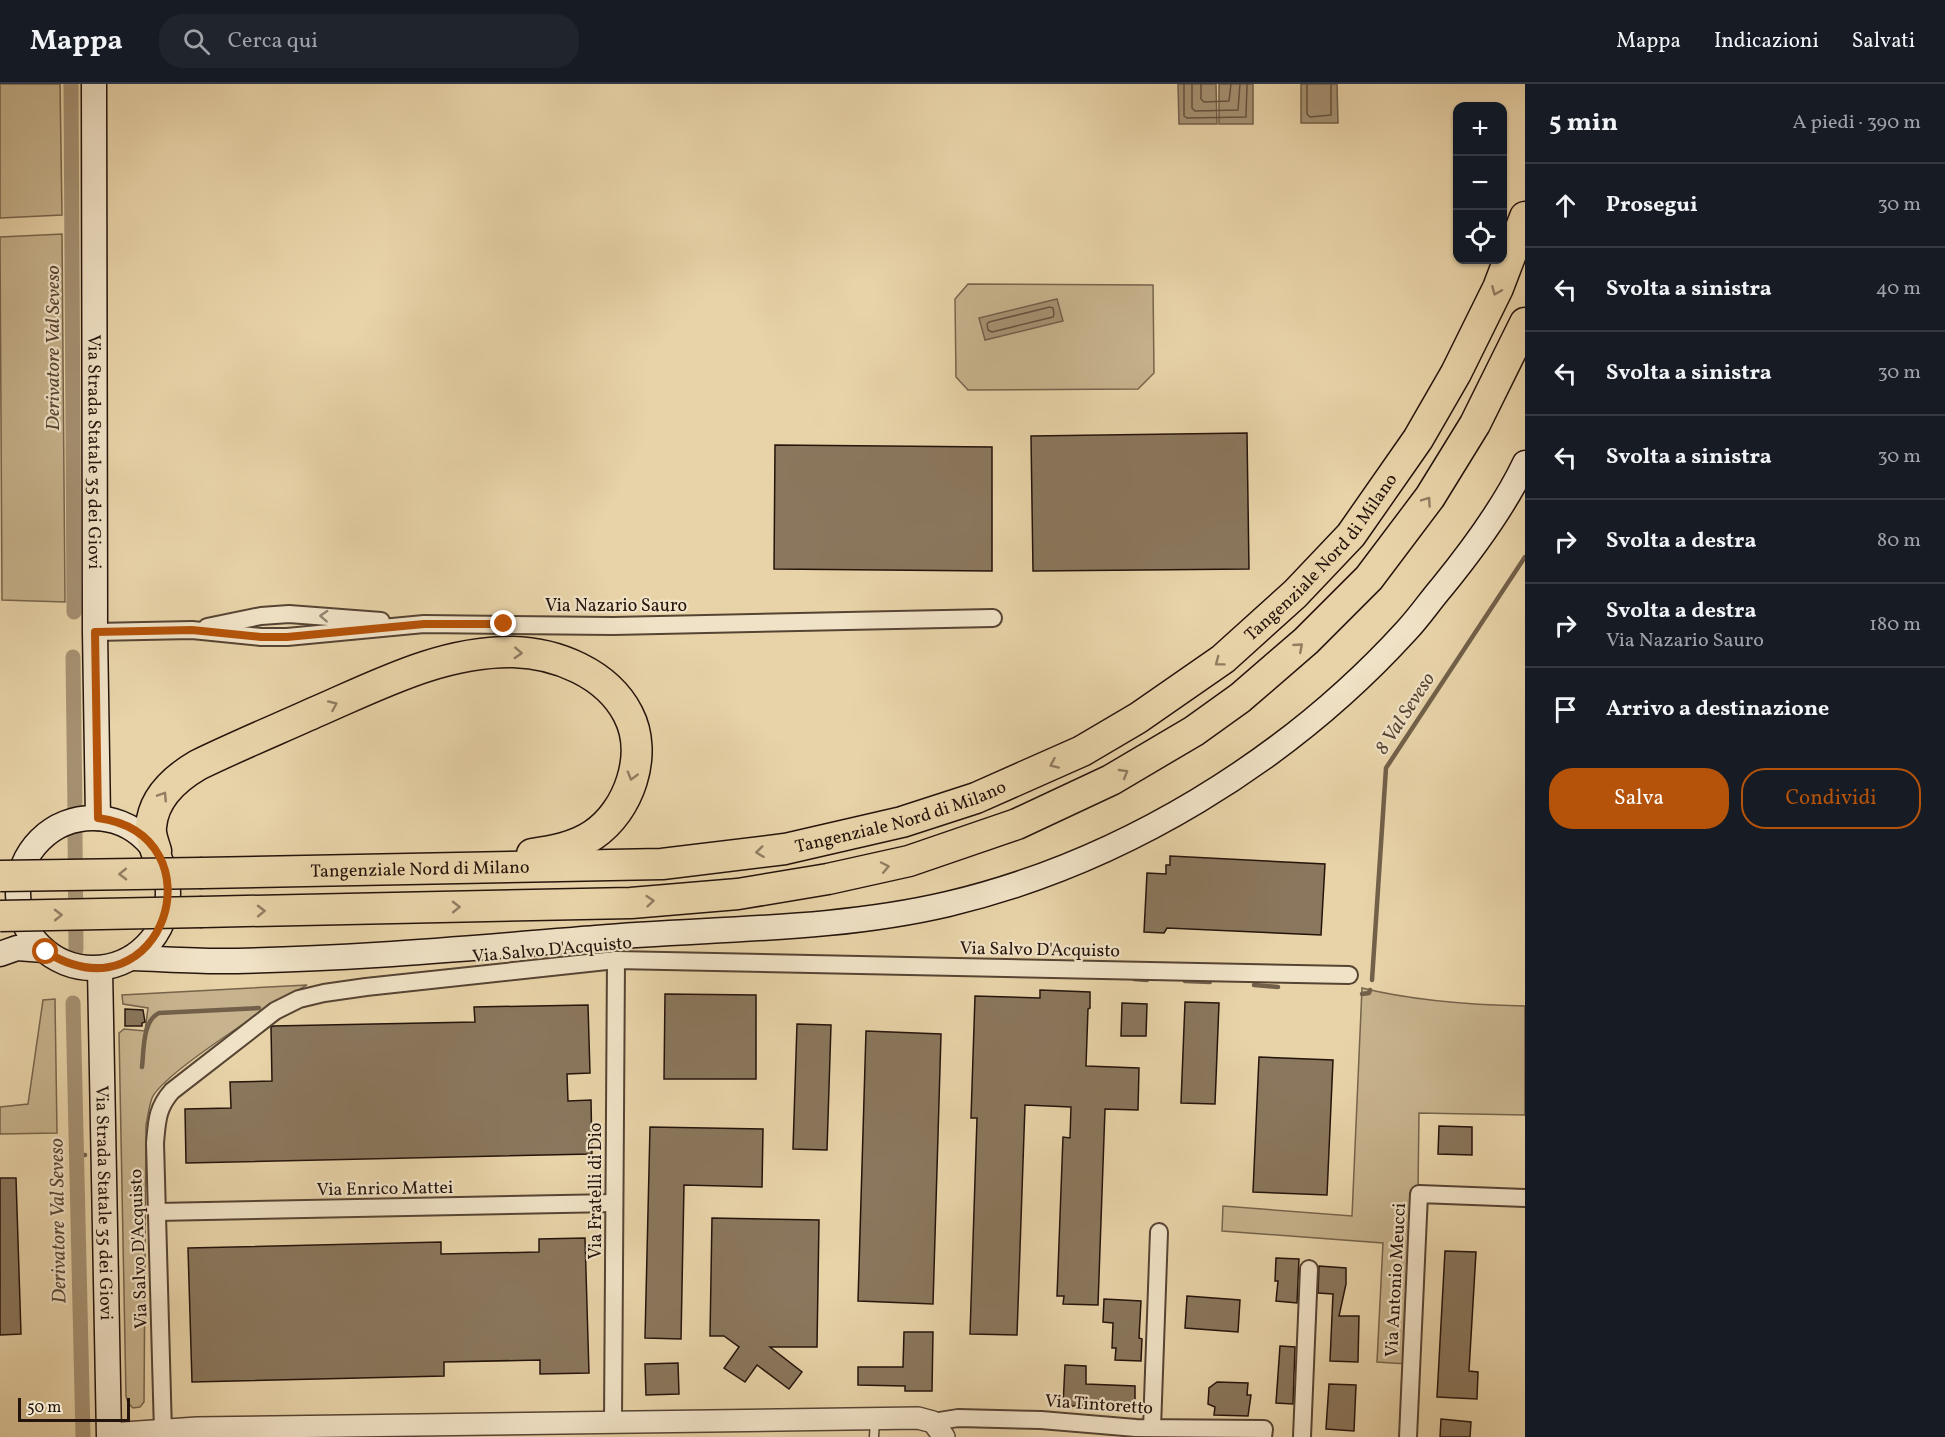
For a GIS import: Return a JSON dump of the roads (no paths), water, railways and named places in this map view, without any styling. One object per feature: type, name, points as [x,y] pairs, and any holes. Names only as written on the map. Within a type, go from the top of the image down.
[{"type":"highway","name":"Tangenziale Nord di Milano","points":[[0,876],[662,864],[784,849],[902,822],[976,798],[1082,751],[1138,718],[1223,659],[1295,594],[1351,535],[1418,439],[1456,373],[1498,288],[1525,217]]},
{"type":"highway","points":[[12,920],[202,912],[631,903],[738,894],[828,879],[909,861],[1017,824],[1111,780],[1194,731],[1240,698],[1331,617],[1369,578],[1430,497],[1475,424],[1525,323]]},
{"type":"highway","points":[[156,851],[151,829],[156,808],[162,795],[184,773],[213,757],[434,663],[471,655],[512,652],[540,655],[574,666],[598,681],[628,713],[636,737],[637,751],[633,778],[617,812],[601,829],[582,842],[551,852],[462,857],[332,870]]},
{"type":"main road","name":"Via Strada Statale 35 dei Giovi","points":[[94,84],[95,632],[98,818]]},
{"type":"main road","points":[[133,957],[219,961],[301,958],[817,923],[877,917],[948,904],[1021,883],[1101,852],[1192,805],[1275,750],[1345,692],[1408,630],[1462,561],[1515,484],[1525,463]]},
{"type":"main road","points":[[2,953],[16,937],[12,920],[18,899],[19,878],[26,858],[39,841],[56,828],[76,820],[98,818],[120,823],[140,834],[156,851],[165,871],[169,892],[166,914],[158,933],[147,947],[117,965],[100,969],[81,968],[63,962],[44,950],[12,920]]},
{"type":"main road","points":[[158,933],[163,948],[176,957],[186,960]]},
{"type":"main road","points":[[2,953],[17,948],[44,950]]},
{"type":"main road","name":"Via Strada Statale 35 dei Giovi","points":[[100,969],[109,1430]]},
{"type":"street","points":[[192,630],[261,616],[289,614],[424,624]]},
{"type":"street","name":"Via Nazario Sauro","points":[[95,632],[192,630],[261,637],[287,637],[424,624],[613,626],[993,618]]},
{"type":"street","name":"Via Salvo D'Acquisto","points":[[163,1426],[155,1143],[158,1112],[172,1091],[275,1011],[299,999],[324,993],[616,960],[1349,975]]},
{"type":"street","name":"Via Fratelli di Dio","points":[[604,1425],[614,1203],[616,960]]},
{"type":"street","name":"Via Antonio Meucci","points":[[1408,1437],[1419,1194],[1525,1198]]},
{"type":"street","name":"Via Enrico Mattei","points":[[157,1212],[614,1203]]},
{"type":"street","points":[[1152,1428],[1159,1232]]},
{"type":"street","points":[[1302,1437],[1309,1269]]},
{"type":"street","points":[[109,1430],[163,1426],[281,1432],[604,1425],[874,1428],[918,1418],[938,1429]]},
{"type":"street","name":"Via Tintoretto","points":[[938,1429],[938,1419],[958,1418],[1041,1420],[1263,1433]]},
{"type":"water","points":[[1178,84],[1216,84],[1217,124],[1179,124]]},
{"type":"water","points":[[1219,84],[1253,84],[1253,124],[1219,124]]},
{"type":"water","points":[[1301,84],[1337,84],[1338,123],[1301,123]]},
{"type":"water","points":[[1057,299],[1063,321],[985,340],[979,318]]},
{"type":"waterway","name":"Derivatore Val Seveso","points":[[71,84],[74,612]]},
{"type":"waterway","name":"8 Val Seveso","points":[[1372,980],[1386,768],[1525,557]]},
{"type":"waterway","name":"Derivatore Val Seveso","points":[[73,657],[75,812]]},
{"type":"waterway","name":"Derivatore Val Seveso","points":[[75,833],[76,949]]},
{"type":"waterway","name":"8 Val Seveso","points":[[1134,979],[1147,980]]},
{"type":"waterway","name":"8 Val Seveso","points":[[1185,981],[1210,982]]},
{"type":"waterway","name":"8 Val Seveso","points":[[1254,985],[1278,987]]},
{"type":"waterway","name":"8 Val Seveso","points":[[1362,994],[1369,993],[1370,990]]},
{"type":"waterway","name":"Derivatore Val Seveso","points":[[73,1003],[83,1437]]},
{"type":"waterway","name":"8 Val Seveso","points":[[142,1067],[147,1029],[153,1017],[159,1013],[259,1008]]},
{"type":"waterway","name":"8 Val Seveso","points":[[78,1155],[85,1155]]}]
